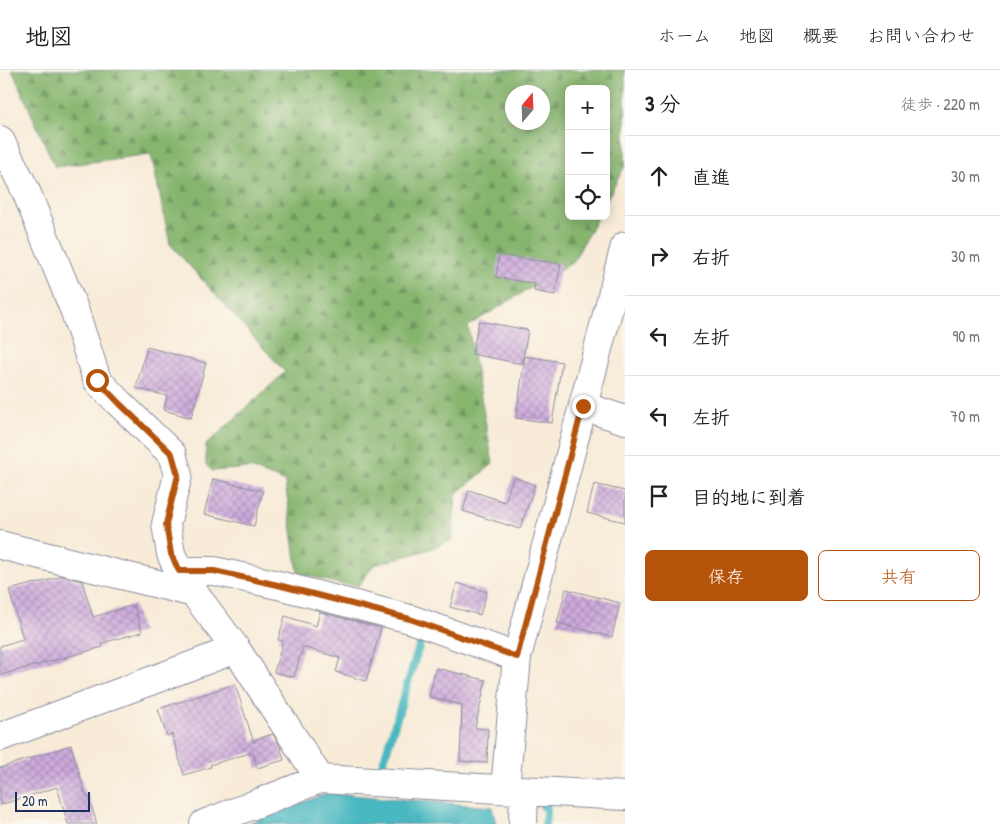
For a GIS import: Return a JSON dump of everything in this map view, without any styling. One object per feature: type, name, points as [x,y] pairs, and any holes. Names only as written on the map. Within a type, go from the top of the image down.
[{"type":"street","points":[[0,140],[25,189],[74,310],[97,380],[172,454],[178,475],[166,524],[171,554],[187,582],[236,649],[320,778]]},
{"type":"street","points":[[523,824],[514,790],[517,657],[625,246]]},
{"type":"street","points":[[583,406],[625,420]]},
{"type":"street","points":[[0,545],[187,582],[214,571],[278,585],[410,619],[517,657]]},
{"type":"street","points":[[0,737],[236,649]]},
{"type":"street","points":[[204,824],[320,778],[625,796]]},
{"type":"green space","points":[[12,70],[625,70],[625,166],[610,194],[610,85],[565,85],[565,220],[596,220],[573,262],[468,326],[493,464],[456,494],[452,540],[424,551],[374,565],[359,585],[340,584],[298,573],[285,482],[251,468],[212,471],[206,465],[206,445],[285,372],[170,244],[151,154],[55,167]]},
{"type":"water","points":[[328,793],[492,807],[496,824],[247,824]]},
{"type":"building","points":[[499,255],[561,264],[555,295],[534,291],[535,284],[496,277]]},
{"type":"building","points":[[479,321],[528,330],[522,364],[472,354]]},
{"type":"building","points":[[147,347],[206,363],[191,418],[164,410],[167,396],[136,388]]},
{"type":"building","points":[[525,356],[562,362],[552,423],[516,418]]},
{"type":"building","points":[[513,477],[535,485],[520,529],[463,511],[469,490],[505,502]]},
{"type":"building","points":[[213,479],[263,491],[254,526],[204,514]]},
{"type":"building","points":[[594,484],[625,491],[625,522],[587,513]]},
{"type":"building","points":[[62,576],[82,581],[93,617],[134,605],[142,632],[102,643],[103,647],[0,675],[0,646],[23,639],[9,590]]},
{"type":"building","points":[[457,583],[487,592],[480,615],[450,607]]},
{"type":"building","points":[[566,589],[620,603],[612,637],[557,623]]},
{"type":"building","points":[[320,612],[381,628],[366,681],[336,672],[340,658],[303,647],[294,677],[274,672],[283,641],[278,640],[285,616],[316,626]]},
{"type":"building","points":[[436,668],[486,680],[475,728],[488,729],[487,763],[460,761],[462,705],[429,697]]},
{"type":"building","points":[[235,684],[254,743],[255,740],[273,734],[280,746],[284,760],[257,768],[253,752],[184,775],[172,734],[167,736],[158,709]]},
{"type":"building","points":[[71,745],[86,796],[88,795],[97,824],[68,824],[57,787],[0,805],[0,768]]},
{"type":"waterway","points":[[381,769],[422,637]]},
{"type":"waterway","points":[[543,806],[547,806],[545,824]]},
{"type":"route","points":[[97,380],[172,454],[178,475],[166,524],[171,554],[179,571],[214,571],[278,585],[410,619],[517,657],[583,406]]}]
